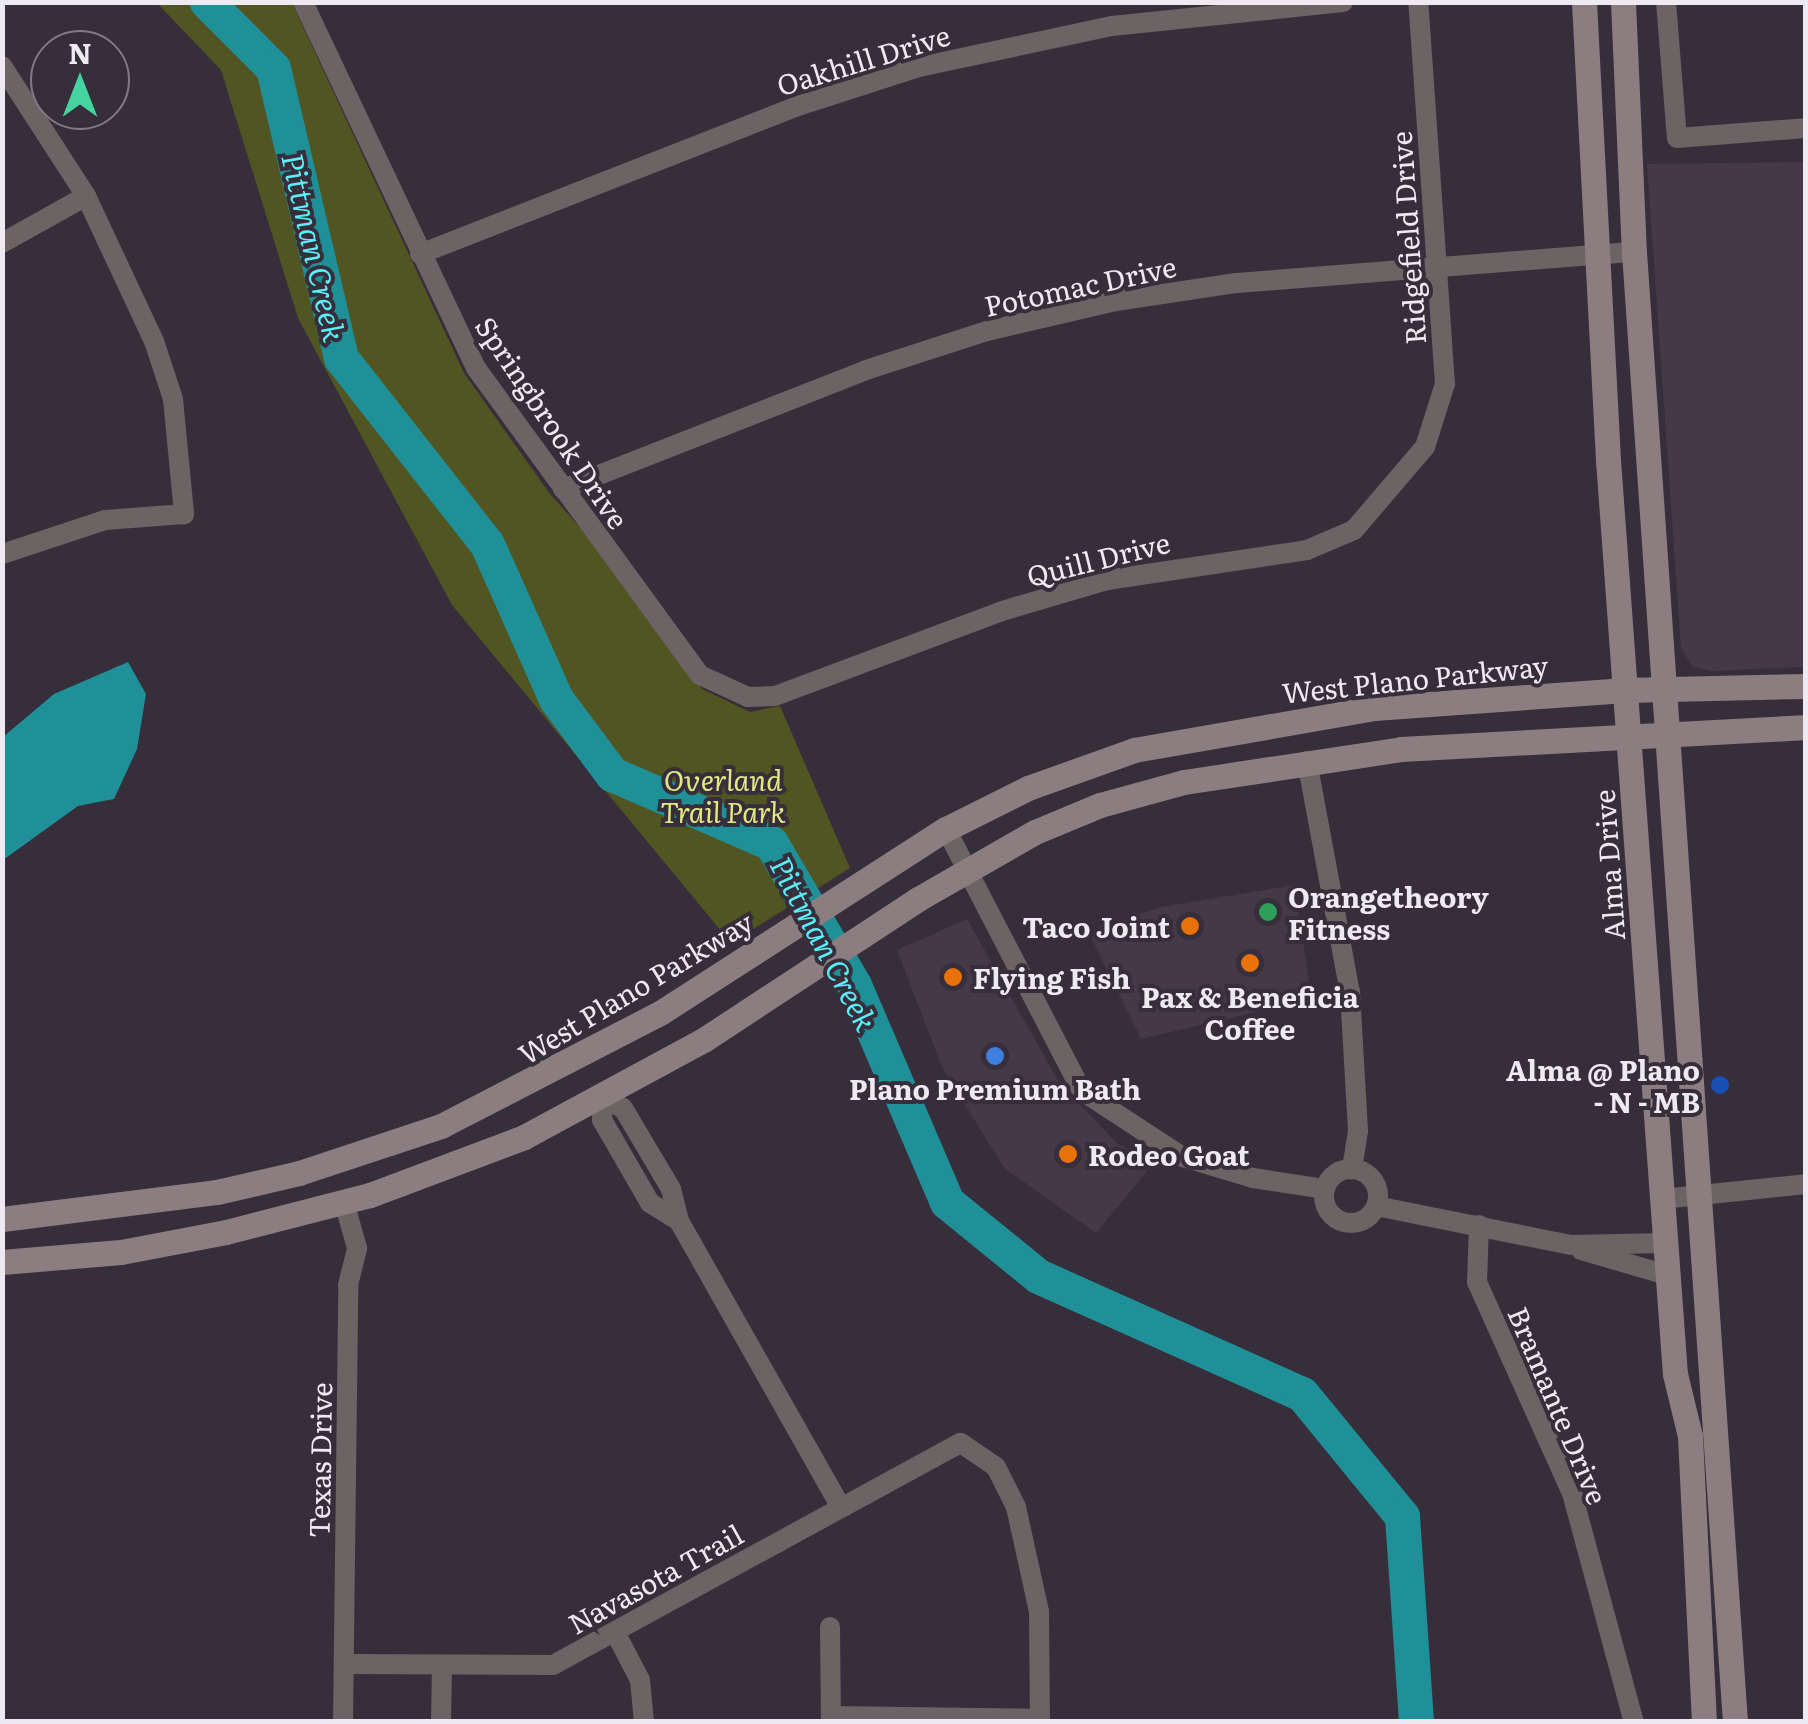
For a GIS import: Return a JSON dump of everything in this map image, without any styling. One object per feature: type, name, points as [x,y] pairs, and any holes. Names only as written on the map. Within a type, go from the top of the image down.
[{"type":"main road","name":"Alma Drive","points":[[1584,2],[1595,257],[1628,732],[1675,1374],[1690,1436],[1704,1722]]},
{"type":"main road","points":[[1623,2],[1634,252],[1709,1286],[1735,1722]]},
{"type":"main road","name":"West Plano Parkway","points":[[2,1218],[115,1210],[217,1192],[396,1141],[514,1093],[660,1013],[946,829],[1028,788],[1134,750],[1302,718],[1626,690],[1806,686]]},
{"type":"main road","points":[[1302,718],[1307,761]]},
{"type":"main road","points":[[2,1262],[121,1252],[226,1232],[425,1178],[603,1098],[968,870],[1100,805],[1184,782],[1307,761],[1628,732],[1806,727]]},
{"type":"main road","points":[[217,1192],[226,1232]]},
{"type":"main road","points":[[115,1210],[121,1252]]},
{"type":"main road","points":[[1665,1243],[1709,1286]]},
{"type":"street","name":"Oakhill Drive","points":[[420,254],[798,106],[919,67],[1112,26],[1343,2]]},
{"type":"street","name":"Ridgefield Drive","points":[[1414,462],[1440,415],[1445,384],[1418,2]]},
{"type":"street","points":[[1666,2],[1677,138],[1806,128]]},
{"type":"street","name":"Springbrook Drive","points":[[308,4],[420,254],[476,368],[700,675],[748,698],[774,696]]},
{"type":"street","points":[[2,66],[86,196],[154,340],[172,398],[184,514],[105,520],[2,554]]},
{"type":"street","points":[[2,244],[86,196]]},
{"type":"street","name":"Potomac Drive","points":[[563,489],[866,370],[987,331],[1116,301],[1237,283],[1634,252]]},
{"type":"street","name":"Quill Drive","points":[[774,696],[1002,610],[1107,580],[1332,543],[1354,530],[1414,462]]},
{"type":"street","points":[[1307,761],[1350,992],[1358,1131],[1352,1170]]},
{"type":"street","points":[[946,829],[1082,1091],[1183,1157],[1253,1178],[1325,1189]]},
{"type":"street","points":[[603,1098],[623,1108],[671,1189],[679,1221],[840,1505]]},
{"type":"street","points":[[1352,1170],[1373,1181],[1376,1206],[1364,1220],[1347,1223],[1326,1206],[1325,1189],[1335,1175],[1352,1170]]},
{"type":"street","points":[[1662,1199],[1806,1184]]},
{"type":"street","name":"Texas Drive","points":[[343,1722],[348,1285],[356,1248],[344,1202]]},
{"type":"street","points":[[1376,1206],[1571,1244],[1665,1243]]},
{"type":"street","name":"Bramante Drive","points":[[1480,1226],[1473,1259],[1477,1282],[1572,1492],[1634,1722]]},
{"type":"street","points":[[1571,1244],[1600,1259],[1668,1275]]},
{"type":"street","name":"Navasota Trail","points":[[344,1664],[546,1666],[615,1632],[950,1444],[968,1444],[996,1466],[1016,1507],[1039,1612],[1040,1720]]},
{"type":"street","points":[[830,1627],[831,1719],[1040,1720]]},
{"type":"street","points":[[615,1632],[640,1680],[644,1722]]},
{"type":"street","points":[[441,1722],[442,1665]]},
{"type":"shaded area","points":[[1805,162],[1805,667],[1712,671],[1693,667],[1681,648],[1647,164]]},
{"type":"shaded area","points":[[1294,885],[1312,999],[1141,1039],[1088,931],[1161,907]]},
{"type":"shaded area","points":[[967,919],[1060,1084],[1117,1143],[1153,1164],[1096,1233],[1004,1168],[942,1067],[897,950]]},
{"type":"green space","name":"Overland Trail Park","points":[[157,3],[292,3],[464,373],[550,494],[643,598],[702,689],[750,712],[780,706],[850,868],[731,943],[452,605],[298,318],[221,70]]},
{"type":"water","points":[[128,662],[146,694],[137,749],[114,799],[78,806],[3,860],[3,737],[54,694]]},
{"type":"waterway","name":"Pittman Creek","points":[[207,2],[273,68],[341,358],[487,544],[556,699],[612,774],[771,843],[854,985],[947,1202],[1038,1276],[1302,1394],[1402,1516],[1416,1722]]},
{"type":"place","name":"Orangetheory Fitness","points":[[1268,912]]},
{"type":"place","name":"Taco Joint","points":[[1190,926]]},
{"type":"place","name":"Pax & Beneficia Coffee","points":[[1250,963]]},
{"type":"place","name":"Flying Fish","points":[[953,977]]},
{"type":"place","name":"Plano Premium Bath","points":[[995,1056]]},
{"type":"place","name":"Alma @ Plano - N - MB","points":[[1720,1085]]},
{"type":"place","name":"Rodeo Goat","points":[[1068,1154]]}]
